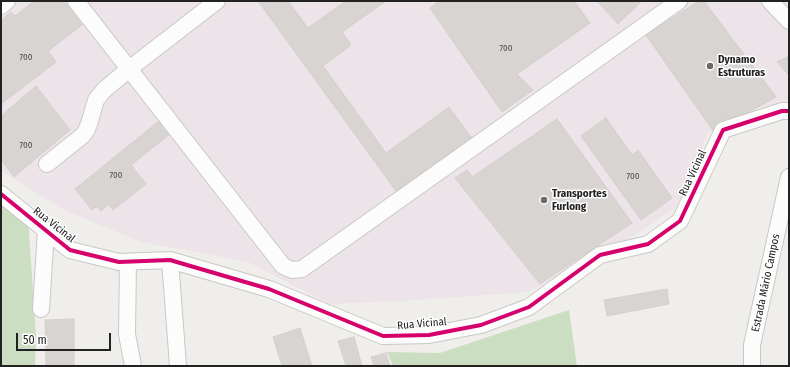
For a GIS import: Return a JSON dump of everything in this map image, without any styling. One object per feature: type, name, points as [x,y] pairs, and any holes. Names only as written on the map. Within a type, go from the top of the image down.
[{"type":"street","points":[[1,6],[7,1]]},
{"type":"street","points":[[76,1],[283,266],[292,270],[302,269],[679,1]]},
{"type":"street","points":[[48,164],[86,131],[90,124],[96,100],[104,90],[217,1]]},
{"type":"street","points":[[770,1],[789,21]]},
{"type":"street","name":"Rua Vicinal","points":[[1,194],[70,250],[119,262],[170,260],[269,289],[383,336],[429,335],[481,325],[528,307],[600,255],[648,244],[680,221],[723,130],[782,111],[789,111]]},
{"type":"street","name":"Estrada Mário Campos","points":[[752,366],[752,345],[789,178]]},
{"type":"street","points":[[40,309],[46,230]]},
{"type":"street","points":[[170,260],[178,366]]},
{"type":"street","points":[[128,262],[127,334],[134,366]]},
{"type":"shaded area","points":[[1,1],[789,1],[789,105],[744,108],[707,134],[683,203],[638,233],[529,292],[403,301],[329,304],[248,262],[141,242],[64,210],[1,171]]},
{"type":"green space","points":[[1,184],[28,218],[36,335],[35,366],[1,366]]},
{"type":"green space","points":[[569,310],[577,366],[393,366],[387,352],[440,353]]},
{"type":"building","points":[[34,1],[64,1],[82,25],[48,51],[56,62],[1,104],[1,20],[11,12],[15,16]]},
{"type":"building","points":[[258,1],[288,1],[308,28],[346,1],[386,1],[342,32],[351,45],[323,66],[386,153],[449,107],[474,141],[399,195]]},
{"type":"building","points":[[440,1],[574,1],[590,23],[517,74],[533,90],[502,112],[430,8]]},
{"type":"building","points":[[597,1],[642,1],[618,24]]},
{"type":"building","name":"Dynamo Estruturas","points":[[699,1],[704,1],[776,97],[714,132],[646,35]]},
{"type":"building","points":[[789,56],[789,75],[777,62]]},
{"type":"building","points":[[36,86],[70,130],[14,177],[1,160],[1,116]]},
{"type":"building","points":[[606,118],[632,155],[638,150],[672,198],[641,220],[581,136]]},
{"type":"building","name":"Transportes Furlong","points":[[557,119],[632,223],[540,284],[455,178],[467,170],[472,177]]},
{"type":"building","points":[[159,121],[170,134],[131,165],[146,184],[113,210],[108,204],[101,211],[97,206],[92,210],[75,189]]},
{"type":"building","points":[[667,289],[669,304],[607,316],[604,300]]},
{"type":"building","points":[[74,319],[74,366],[46,366],[45,320]]},
{"type":"building","points":[[300,328],[312,366],[282,366],[273,337]]},
{"type":"building","points":[[354,337],[362,366],[346,366],[338,341]]},
{"type":"building","points":[[386,353],[390,366],[374,366],[371,357]]},
{"type":"cycle path","points":[[1,194],[70,250],[119,262],[170,260],[269,289],[383,336],[429,335],[481,325],[529,307],[600,255],[648,244],[680,221],[723,130],[782,111],[789,111]]},
{"type":"place","name":"Dynamo Estruturas","points":[[710,66]]},
{"type":"place","name":"Transportes Furlong","points":[[544,200]]}]
